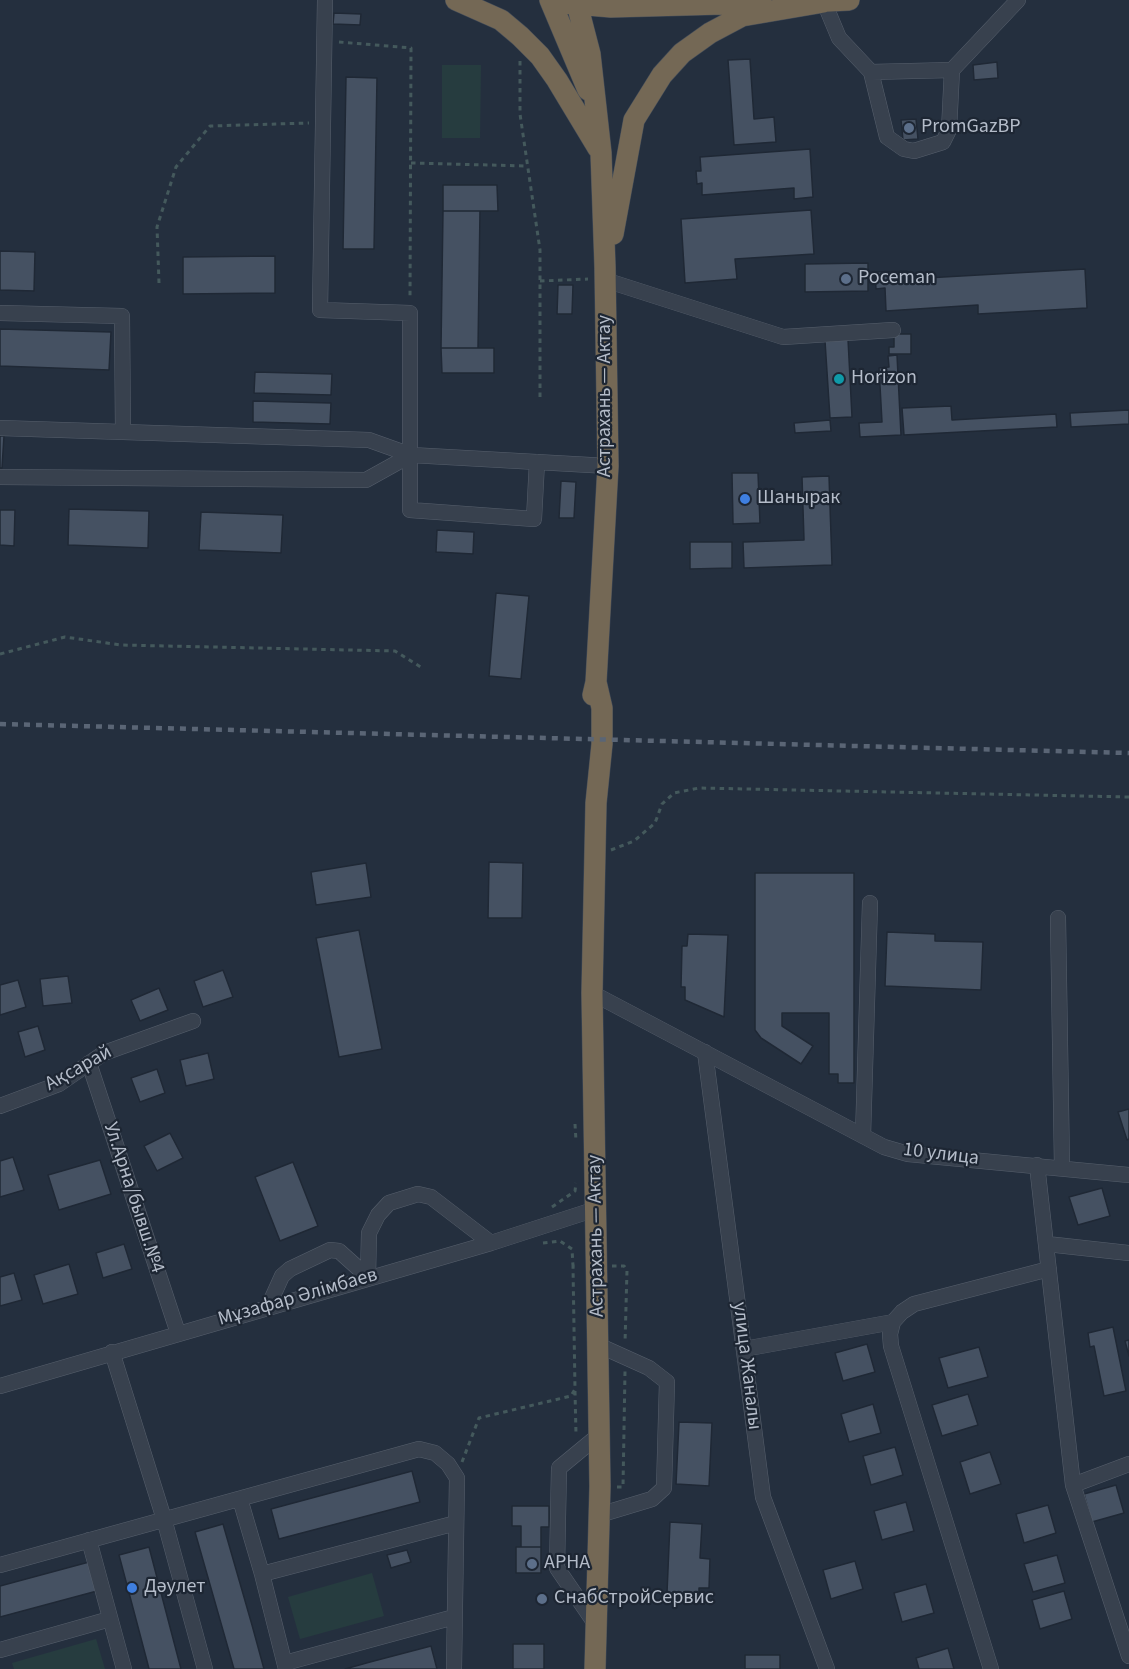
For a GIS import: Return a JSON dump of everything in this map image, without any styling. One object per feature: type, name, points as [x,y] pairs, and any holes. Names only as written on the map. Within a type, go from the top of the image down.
[{"type":"highway","points":[[456,0],[501,20],[540,56],[601,153]]},
{"type":"highway","name":"Астрахань — Актау","points":[[596,110],[551,1],[611,7],[849,0]]},
{"type":"highway","points":[[605,273],[634,120],[662,75],[682,53],[710,33],[742,16],[824,1]]},
{"type":"highway","name":"Астрахань — Актау","points":[[577,3],[590,54],[601,153],[608,466],[596,682],[590,707],[589,741],[590,772],[596,803],[592,993],[600,1486],[594,1669]]},
{"type":"street","points":[[325,0],[320,310],[410,313],[410,510],[534,519],[537,462]]},
{"type":"street","points":[[824,1],[839,38],[871,72],[887,137],[904,149],[914,151],[943,142],[949,130],[952,70],[1018,0]]},
{"type":"street","points":[[871,72],[952,70]]},
{"type":"street","points":[[605,273],[783,337],[893,330]]},
{"type":"street","points":[[0,313],[122,316],[123,432]]},
{"type":"street","points":[[0,428],[369,440],[411,454],[608,466]]},
{"type":"street","points":[[0,477],[366,480],[411,454]]},
{"type":"street","points":[[863,1137],[870,903]]},
{"type":"street","points":[[1059,918],[1062,1167]]},
{"type":"street","name":"10 улица","points":[[592,993],[884,1147],[908,1154],[1129,1175]]},
{"type":"street","name":"Ақсарай","points":[[0,1106],[59,1084],[104,1053],[193,1021]]},
{"type":"street","name":"улица Жаналы","points":[[705,1052],[763,1497],[827,1669]]},
{"type":"street","name":"Ул.Арна/бывш.№4","points":[[89,1063],[177,1333]]},
{"type":"street","points":[[1037,1165],[1073,1485],[1129,1656]]},
{"type":"street","points":[[368,1277],[369,1233],[378,1215],[389,1203],[418,1194],[431,1197],[491,1243]]},
{"type":"street","name":"Мұзафар Әлімбаев","points":[[0,1386],[491,1243],[596,1209]]},
{"type":"street","points":[[1047,1244],[1129,1253]]},
{"type":"street","points":[[268,1307],[282,1276],[290,1269],[330,1250],[339,1251],[368,1277]]},
{"type":"street","points":[[991,1669],[891,1346],[890,1334],[893,1322],[902,1312],[914,1305],[1049,1269]]},
{"type":"street","points":[[744,1349],[893,1322]]},
{"type":"street","points":[[598,1345],[650,1368],[667,1382],[664,1488],[652,1499],[599,1515]]},
{"type":"street","points":[[112,1352],[164,1519],[205,1669]]},
{"type":"street","points":[[596,1625],[557,1568],[559,1468],[599,1435]]},
{"type":"street","points":[[0,1565],[419,1449],[435,1453],[448,1464],[457,1478],[454,1669]]},
{"type":"street","points":[[1073,1485],[1129,1464]]},
{"type":"street","points":[[240,1499],[286,1666],[454,1617]]},
{"type":"street","points":[[262,1574],[456,1523]]},
{"type":"street","points":[[89,1539],[124,1669]]},
{"type":"street","points":[[0,1650],[110,1619]]},
{"type":"path","points":[[520,36],[520,114],[540,250],[540,397]]},
{"type":"path","points":[[324,41],[411,48],[410,313]]},
{"type":"path","points":[[159,283],[157,226],[176,167],[210,126],[323,123]]},
{"type":"path","points":[[411,163],[527,166]]},
{"type":"path","points":[[540,281],[605,273]]},
{"type":"path","points":[[0,654],[65,637],[121,645],[395,651],[424,669]]},
{"type":"path","points":[[595,856],[634,841],[655,823],[662,804],[674,793],[699,788],[1129,797]]},
{"type":"path","points":[[575,1124],[576,1145]]},
{"type":"path","points":[[545,1209],[554,1206],[574,1191],[579,1173]]},
{"type":"path","points":[[531,1230],[534,1244],[560,1241],[572,1249],[576,1454]]},
{"type":"path","points":[[573,1266],[624,1266],[627,1270],[623,1487],[600,1486]]},
{"type":"path","points":[[457,1478],[471,1434],[479,1418],[571,1396],[575,1389]]},
{"type":"green space","points":[[442,65],[481,65],[480,138],[442,138]]},
{"type":"green space","points":[[372,1573],[384,1616],[300,1639],[288,1597]]},
{"type":"green space","points":[[96,1639],[105,1669],[14,1669],[12,1663]]},
{"type":"building","points":[[334,13],[361,14],[360,25],[333,24]]},
{"type":"building","points":[[750,59],[754,119],[774,117],[776,142],[734,145],[728,60]]},
{"type":"building","points":[[997,62],[998,78],[974,80],[973,65]]},
{"type":"building","points":[[346,77],[377,78],[374,249],[343,249]]},
{"type":"building","points":[[916,119],[918,139],[903,140],[901,120]]},
{"type":"building","points":[[810,149],[813,197],[794,199],[794,188],[702,195],[702,183],[697,184],[696,171],[701,171],[700,157]]},
{"type":"building","points":[[443,185],[497,185],[498,211],[443,211]]},
{"type":"building","points":[[811,210],[814,254],[735,259],[737,279],[685,283],[681,219]]},
{"type":"building","points":[[443,211],[480,211],[478,348],[441,348]]},
{"type":"building","points":[[0,251],[35,252],[34,291],[0,290]]},
{"type":"building","points":[[275,256],[275,293],[183,294],[183,257]]},
{"type":"building","points":[[868,263],[868,291],[805,292],[805,264]]},
{"type":"building","points":[[1085,269],[1087,308],[978,314],[978,305],[886,311],[885,288],[876,289],[875,272],[907,271],[908,279]]},
{"type":"building","points":[[558,285],[573,285],[572,314],[557,314]]},
{"type":"building","points":[[0,329],[111,332],[109,370],[0,366]]},
{"type":"building","points":[[894,334],[911,334],[911,354],[889,354],[889,347],[894,347]]},
{"type":"building","name":"Horizon","points":[[848,339],[852,417],[830,418],[825,341]]},
{"type":"building","points":[[441,348],[494,348],[494,373],[442,373]]},
{"type":"building","points":[[897,355],[901,435],[860,437],[859,423],[882,422],[879,368],[889,367],[888,356]]},
{"type":"building","points":[[255,372],[332,374],[331,395],[254,393]]},
{"type":"building","points":[[253,401],[331,403],[330,424],[253,422]]},
{"type":"building","points":[[951,406],[952,420],[1056,414],[1057,427],[904,435],[902,408]]},
{"type":"building","points":[[1129,410],[1129,424],[1071,427],[1070,413]]},
{"type":"building","points":[[830,420],[831,431],[795,433],[794,423]]},
{"type":"building","points":[[0,436],[4,436],[2,468],[0,468]]},
{"type":"building","points":[[732,473],[758,473],[760,523],[733,524]]},
{"type":"building","points":[[829,476],[832,565],[744,568],[743,542],[804,540],[802,477]]},
{"type":"building","points":[[561,481],[576,482],[574,518],[559,518]]},
{"type":"building","points":[[69,509],[149,511],[148,548],[68,545]]},
{"type":"building","points":[[0,510],[15,510],[14,546],[0,545]]},
{"type":"building","points":[[201,512],[283,515],[281,553],[199,550]]},
{"type":"building","points":[[437,530],[474,532],[473,554],[436,552]]},
{"type":"building","points":[[690,542],[732,542],[732,568],[690,569]]},
{"type":"building","points":[[496,593],[529,596],[521,679],[489,676]]},
{"type":"building","points":[[489,862],[523,863],[522,918],[488,918]]},
{"type":"building","points":[[366,863],[371,897],[316,905],[311,872]]},
{"type":"building","points":[[755,873],[854,873],[854,1083],[838,1083],[838,1074],[829,1074],[829,1013],[782,1013],[782,1026],[813,1046],[801,1064],[761,1038],[755,1030]]},
{"type":"building","points":[[359,930],[382,1049],[339,1057],[316,938]]},
{"type":"building","points":[[887,932],[935,934],[935,941],[983,942],[981,990],[885,986]]},
{"type":"building","points":[[688,934],[728,935],[724,1017],[685,1000],[685,987],[681,987],[682,946],[687,946]]},
{"type":"building","points":[[223,970],[233,997],[203,1007],[194,981]]},
{"type":"building","points":[[68,976],[72,1003],[43,1006],[40,979]]},
{"type":"building","points":[[18,980],[26,1007],[0,1015],[0,985]]},
{"type":"building","points":[[159,988],[168,1010],[140,1021],[131,1000]]},
{"type":"building","points":[[38,1026],[45,1050],[25,1057],[18,1032]]},
{"type":"building","points":[[208,1053],[214,1079],[186,1086],[180,1060]]},
{"type":"building","points":[[157,1069],[165,1093],[140,1102],[131,1078]]},
{"type":"building","points":[[1129,1109],[1129,1139],[1127,1140],[1118,1112]]},
{"type":"building","points":[[170,1133],[183,1158],[157,1171],[144,1146]]},
{"type":"building","points":[[13,1157],[24,1190],[0,1197],[0,1161]]},
{"type":"building","points":[[100,1160],[111,1194],[59,1210],[48,1175]]},
{"type":"building","points":[[293,1162],[318,1226],[280,1241],[255,1177]]},
{"type":"building","points":[[1102,1188],[1110,1216],[1078,1225],[1069,1197]]},
{"type":"building","points":[[124,1244],[132,1269],[103,1278],[96,1253]]},
{"type":"building","points":[[69,1264],[78,1294],[43,1304],[34,1275]]},
{"type":"building","points":[[14,1273],[22,1300],[0,1306],[0,1277]]},
{"type":"building","points":[[1113,1327],[1126,1391],[1104,1396],[1094,1346],[1090,1347],[1088,1333]]},
{"type":"building","points":[[1129,1340],[1129,1356],[1125,1341]]},
{"type":"building","points":[[867,1344],[875,1372],[843,1381],[835,1353]]},
{"type":"building","points":[[979,1347],[988,1377],[948,1388],[939,1358]]},
{"type":"building","points":[[968,1394],[978,1425],[942,1436],[932,1405]]},
{"type":"building","points":[[873,1404],[881,1433],[849,1442],[841,1414]]},
{"type":"building","points":[[679,1422],[712,1423],[709,1486],[676,1484]]},
{"type":"building","points":[[895,1447],[903,1475],[871,1485],[863,1456]]},
{"type":"building","points":[[990,1452],[1001,1484],[970,1494],[960,1462]]},
{"type":"building","points":[[412,1471],[420,1502],[279,1539],[271,1509]]},
{"type":"building","points":[[1116,1485],[1124,1513],[1092,1522],[1084,1494]]},
{"type":"building","points":[[906,1502],[914,1531],[882,1540],[874,1511]]},
{"type":"building","points":[[1048,1505],[1056,1533],[1024,1543],[1016,1514]]},
{"type":"building","points":[[512,1506],[549,1506],[549,1527],[541,1527],[541,1547],[521,1547],[521,1526],[512,1526]]},
{"type":"building","points":[[670,1522],[702,1524],[700,1558],[710,1559],[709,1588],[699,1588],[699,1594],[667,1593]]},
{"type":"building","points":[[223,1524],[264,1669],[234,1669],[195,1532]]},
{"type":"building","points":[[149,1547],[181,1669],[149,1669],[119,1555]]},
{"type":"building","points":[[516,1547],[541,1547],[541,1573],[516,1573]]},
{"type":"building","points":[[407,1550],[411,1562],[391,1568],[387,1555]]},
{"type":"building","points":[[1057,1555],[1065,1583],[1033,1592],[1024,1564]]},
{"type":"building","points":[[855,1561],[863,1589],[831,1599],[823,1570]]},
{"type":"building","points":[[89,1562],[97,1591],[0,1617],[0,1586]]},
{"type":"building","points":[[926,1584],[934,1613],[902,1622],[894,1593]]},
{"type":"building","points":[[1064,1591],[1072,1619],[1040,1629],[1032,1600]]},
{"type":"building","points":[[513,1644],[544,1644],[544,1669],[513,1669]]},
{"type":"building","points":[[431,1646],[437,1669],[345,1669],[370,1662]]},
{"type":"building","points":[[948,1648],[954,1669],[919,1669],[916,1658]]},
{"type":"building","points":[[745,1655],[780,1655],[780,1669],[745,1669]]},
{"type":"railway","points":[[0,724],[1129,753]]},
{"type":"place","name":"PromGazBP","points":[[909,128]]},
{"type":"place","name":"Poceman","points":[[846,279]]},
{"type":"place","name":"Horizon","points":[[839,379]]},
{"type":"place","name":"Шанырак","points":[[745,499]]},
{"type":"place","name":"АРНА","points":[[532,1564]]},
{"type":"place","name":"Дәулет","points":[[132,1588]]},
{"type":"place","name":"СнабСтройСервис","points":[[542,1599]]}]
